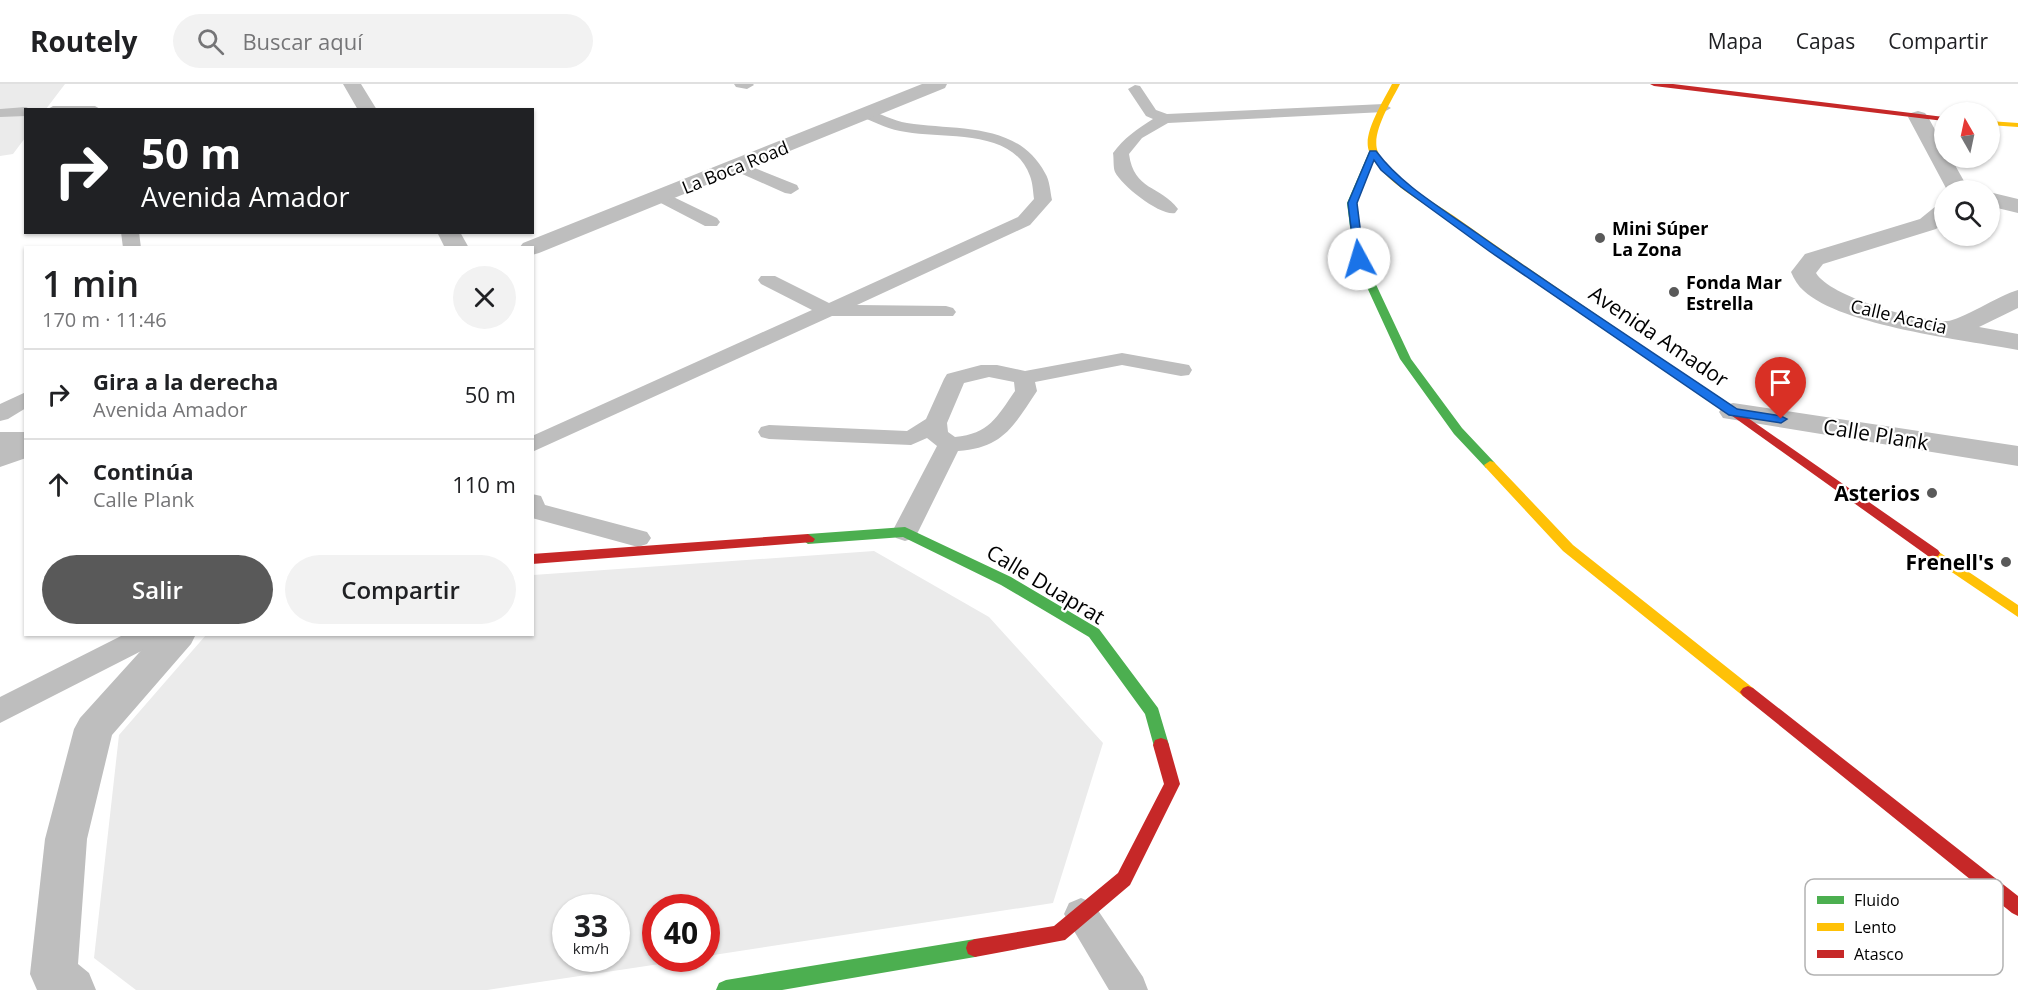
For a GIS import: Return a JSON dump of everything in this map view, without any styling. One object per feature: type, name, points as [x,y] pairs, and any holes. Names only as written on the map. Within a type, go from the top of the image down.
[{"type":"street","points":[[352,84],[367,108]]},
{"type":"street","name":"La Boca Road","points":[[534,247],[938,84]]},
{"type":"street","points":[[1396,84],[1373,133],[1373,152],[1352,203],[1359,259],[1406,359],[1458,431],[1568,548],[1982,879]]},
{"type":"street","points":[[1654,84],[1934,118]]},
{"type":"street","points":[[1918,117],[1953,180]]},
{"type":"street","points":[[2000,124],[2018,125]]},
{"type":"street","name":"Avenida Amador","points":[[1373,152],[1384,168],[1404,185],[1493,249],[1733,412],[2018,612]]},
{"type":"street","points":[[2000,202],[2018,206]]},
{"type":"street","name":"Calle Acacia","points":[[1934,219],[1928,224],[1814,260],[1803,272],[1813,287],[1834,300],[1869,313],[2018,342]]},
{"type":"street","points":[[1954,329],[2018,298]]},
{"type":"street","name":"Calle Plank","points":[[1733,412],[2018,456]]},
{"type":"street","points":[[0,457],[24,448]]},
{"type":"street","points":[[534,559],[905,532]]},
{"type":"street","name":"Calle Duaprat","points":[[726,990],[1058,934],[1124,879],[1172,784],[1152,712],[1094,633],[1006,581],[905,532]]},
{"type":"street","points":[[72,990],[54,974],[66,839],[94,729],[176,636]]},
{"type":"street","points":[[2003,896],[2018,908]]},
{"type":"lane","points":[[1136,89],[1151,113],[1165,119],[1383,108]]},
{"type":"lane","points":[[0,113],[24,111]]},
{"type":"lane","points":[[534,444],[1024,221],[1043,200],[1037,173],[1020,151],[992,137],[966,131],[905,128],[867,114]]},
{"type":"lane","points":[[1165,119],[1137,135],[1120,153],[1123,171],[1140,189],[1169,209]]},
{"type":"lane","points":[[737,166],[792,189]]},
{"type":"lane","points":[[661,196],[711,222]]},
{"type":"lane","points":[[768,280],[828,310],[946,312]]},
{"type":"lane","points":[[1024,378],[1026,391],[995,434],[973,444],[950,444],[937,435],[936,423],[955,379],[975,371],[1003,370],[1024,378],[1122,359],[1181,370]]},
{"type":"lane","points":[[0,414],[24,399]]},
{"type":"lane","points":[[769,432],[911,438],[936,423]]},
{"type":"lane","points":[[0,439],[24,440]]},
{"type":"lane","points":[[905,532],[950,444]]},
{"type":"lane","points":[[534,507],[535,510],[638,538]]},
{"type":"lane","points":[[0,711],[147,636]]},
{"type":"lane","points":[[1081,914],[1130,990]]},
{"type":"shaded area","points":[[0,84],[65,84],[47,108],[24,108],[24,139],[13,154],[0,156]]},
{"type":"shaded area","points":[[874,551],[989,617],[1103,743],[1053,903],[720,954],[720,894],[642,894],[642,967],[630,968],[630,894],[552,894],[552,972],[607,972],[487,990],[136,990],[94,958],[119,735],[205,636],[534,636],[534,575]]},
{"type":"traffic: fast","points":[[1373,152],[1352,203],[1359,259],[1406,359],[1458,431],[1490,465]]},
{"type":"traffic: fast","points":[[808,539],[905,532],[1006,581],[1094,633],[1152,712],[1161,745]]},
{"type":"traffic: fast","points":[[726,990],[975,948]]},
{"type":"traffic: slow","points":[[1396,84],[1375,127],[1372,144],[1378,160],[1386,169],[1406,187],[1516,265],[1725,406]]},
{"type":"traffic: slow","points":[[2000,124],[2018,125]]},
{"type":"traffic: slow","points":[[1490,465],[1568,548],[1748,692]]},
{"type":"traffic: slow","points":[[1933,553],[2018,612]]},
{"type":"traffic: jam","points":[[1654,84],[1934,118]]},
{"type":"traffic: jam","points":[[1725,406],[1933,553]]},
{"type":"traffic: jam","points":[[534,559],[808,539]]},
{"type":"traffic: jam","points":[[1748,692],[1983,879]]},
{"type":"traffic: jam","points":[[975,948],[1058,934],[1124,879],[1172,784],[1161,745]]},
{"type":"traffic: jam","points":[[2003,895],[2018,907]]},
{"type":"place","name":"Mini Súper La Zona","points":[[1600,238]]},
{"type":"place","name":"Fonda Mar Estrella","points":[[1674,292]]},
{"type":"place","name":"Asterios","points":[[1932,493]]},
{"type":"place","name":"Frenell's","points":[[2006,562]]},
{"type":"route","points":[[1359,259],[1352,203],[1373,152],[1384,168],[1404,185],[1493,249],[1733,412],[1781,419]]}]
